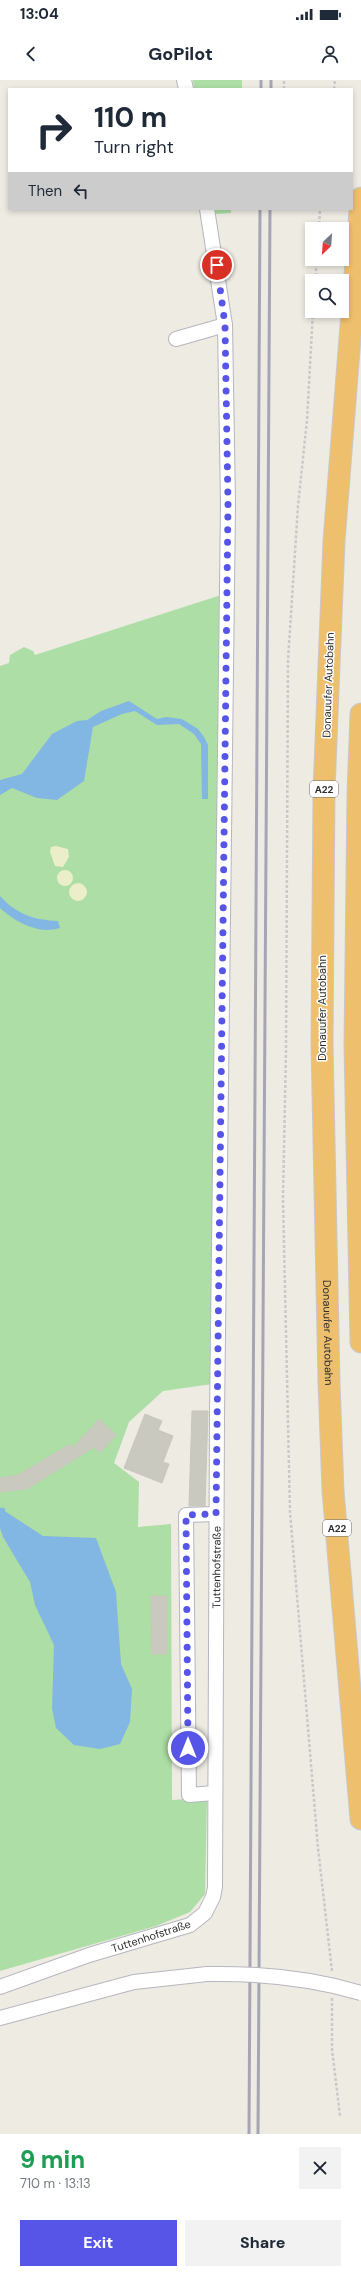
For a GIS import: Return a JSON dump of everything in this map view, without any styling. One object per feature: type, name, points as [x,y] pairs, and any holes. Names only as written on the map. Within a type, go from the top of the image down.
[{"type":"highway","name":"Donauufer Autobahn","points":[[361,198],[334,541],[324,791],[322,1044],[329,1382],[333,1483],[361,1819]]},
{"type":"highway","points":[[361,714],[358,795],[355,1046],[361,1342]]},
{"type":"street","name":"Tuttenhofstraße","points":[[0,1987],[89,1955],[175,1930],[199,1920],[210,1904],[215,1887],[214,1793],[216,1514],[228,512],[225,325],[207,210]]},
{"type":"street","points":[[176,339],[225,325]]},
{"type":"street","points":[[214,1793],[189,1795],[186,1515],[216,1514]]},
{"type":"street","points":[[0,2018],[134,1982],[207,1974],[273,1976],[322,1983],[361,1993]]},
{"type":"path","points":[[319,222],[320,210]]},
{"type":"path","points":[[313,318],[307,420],[299,498],[288,660],[286,1051],[283,1199],[290,1512],[318,1848],[332,1973]]},
{"type":"path","points":[[332,1996],[332,2049],[340,2116]]},
{"type":"green space","points":[[193,80],[242,80],[242,88],[194,88]]},
{"type":"green space","points":[[215,210],[231,210],[231,213],[216,214]]},
{"type":"green space","points":[[221,595],[212,1384],[163,1391],[129,1422],[114,1463],[139,1482],[138,1527],[171,1524],[172,1800],[207,1798],[205,1894],[190,1912],[156,1926],[0,1971],[0,666],[9,663],[10,655],[24,647],[33,651],[35,655]]},
{"type":"sand","points":[[56,846],[68,849],[69,857],[63,867],[55,866],[50,852],[51,847]]},
{"type":"sand","points":[[65,870],[72,875],[73,878],[68,885],[65,886],[58,881],[57,878],[62,871]]},
{"type":"sand","points":[[78,883],[84,886],[87,892],[84,898],[78,901],[72,898],[69,892],[72,886]]},
{"type":"water","points":[[129,701],[157,719],[166,717],[182,719],[198,729],[208,745],[208,799],[202,799],[201,744],[194,734],[179,724],[157,725],[135,711],[122,714],[93,727],[84,781],[57,800],[37,798],[12,788],[0,795],[0,780],[22,774],[52,734],[77,721],[87,720],[101,711]]},
{"type":"water","points":[[0,896],[19,912],[41,919],[58,921],[60,928],[44,930],[28,926],[20,922],[0,908]]},
{"type":"water","points":[[3,1510],[43,1536],[96,1538],[116,1592],[121,1664],[132,1689],[130,1722],[120,1744],[100,1749],[74,1745],[56,1728],[52,1708],[54,1645],[35,1605],[30,1582],[3,1537],[0,1528],[0,1511]]},
{"type":"building","points":[[192,1411],[208,1411],[205,1506],[189,1506]]},
{"type":"building","points":[[145,1414],[162,1421],[158,1430],[173,1436],[163,1462],[169,1464],[162,1483],[124,1468]]},
{"type":"building","points":[[99,1419],[116,1435],[100,1453],[94,1447],[27,1489],[0,1492],[0,1478],[18,1475],[70,1444],[73,1448]]},
{"type":"building","points":[[151,1596],[167,1596],[167,1654],[152,1654]]},
{"type":"railway","points":[[261,80],[261,88]]},
{"type":"railway","points":[[271,80],[271,88]]},
{"type":"railway","points":[[249,2134],[260,210]]},
{"type":"railway","points":[[258,2134],[270,210]]},
{"type":"route","points":[[188,1748],[186,1515],[216,1514],[228,504],[225,325],[217,265]]}]
